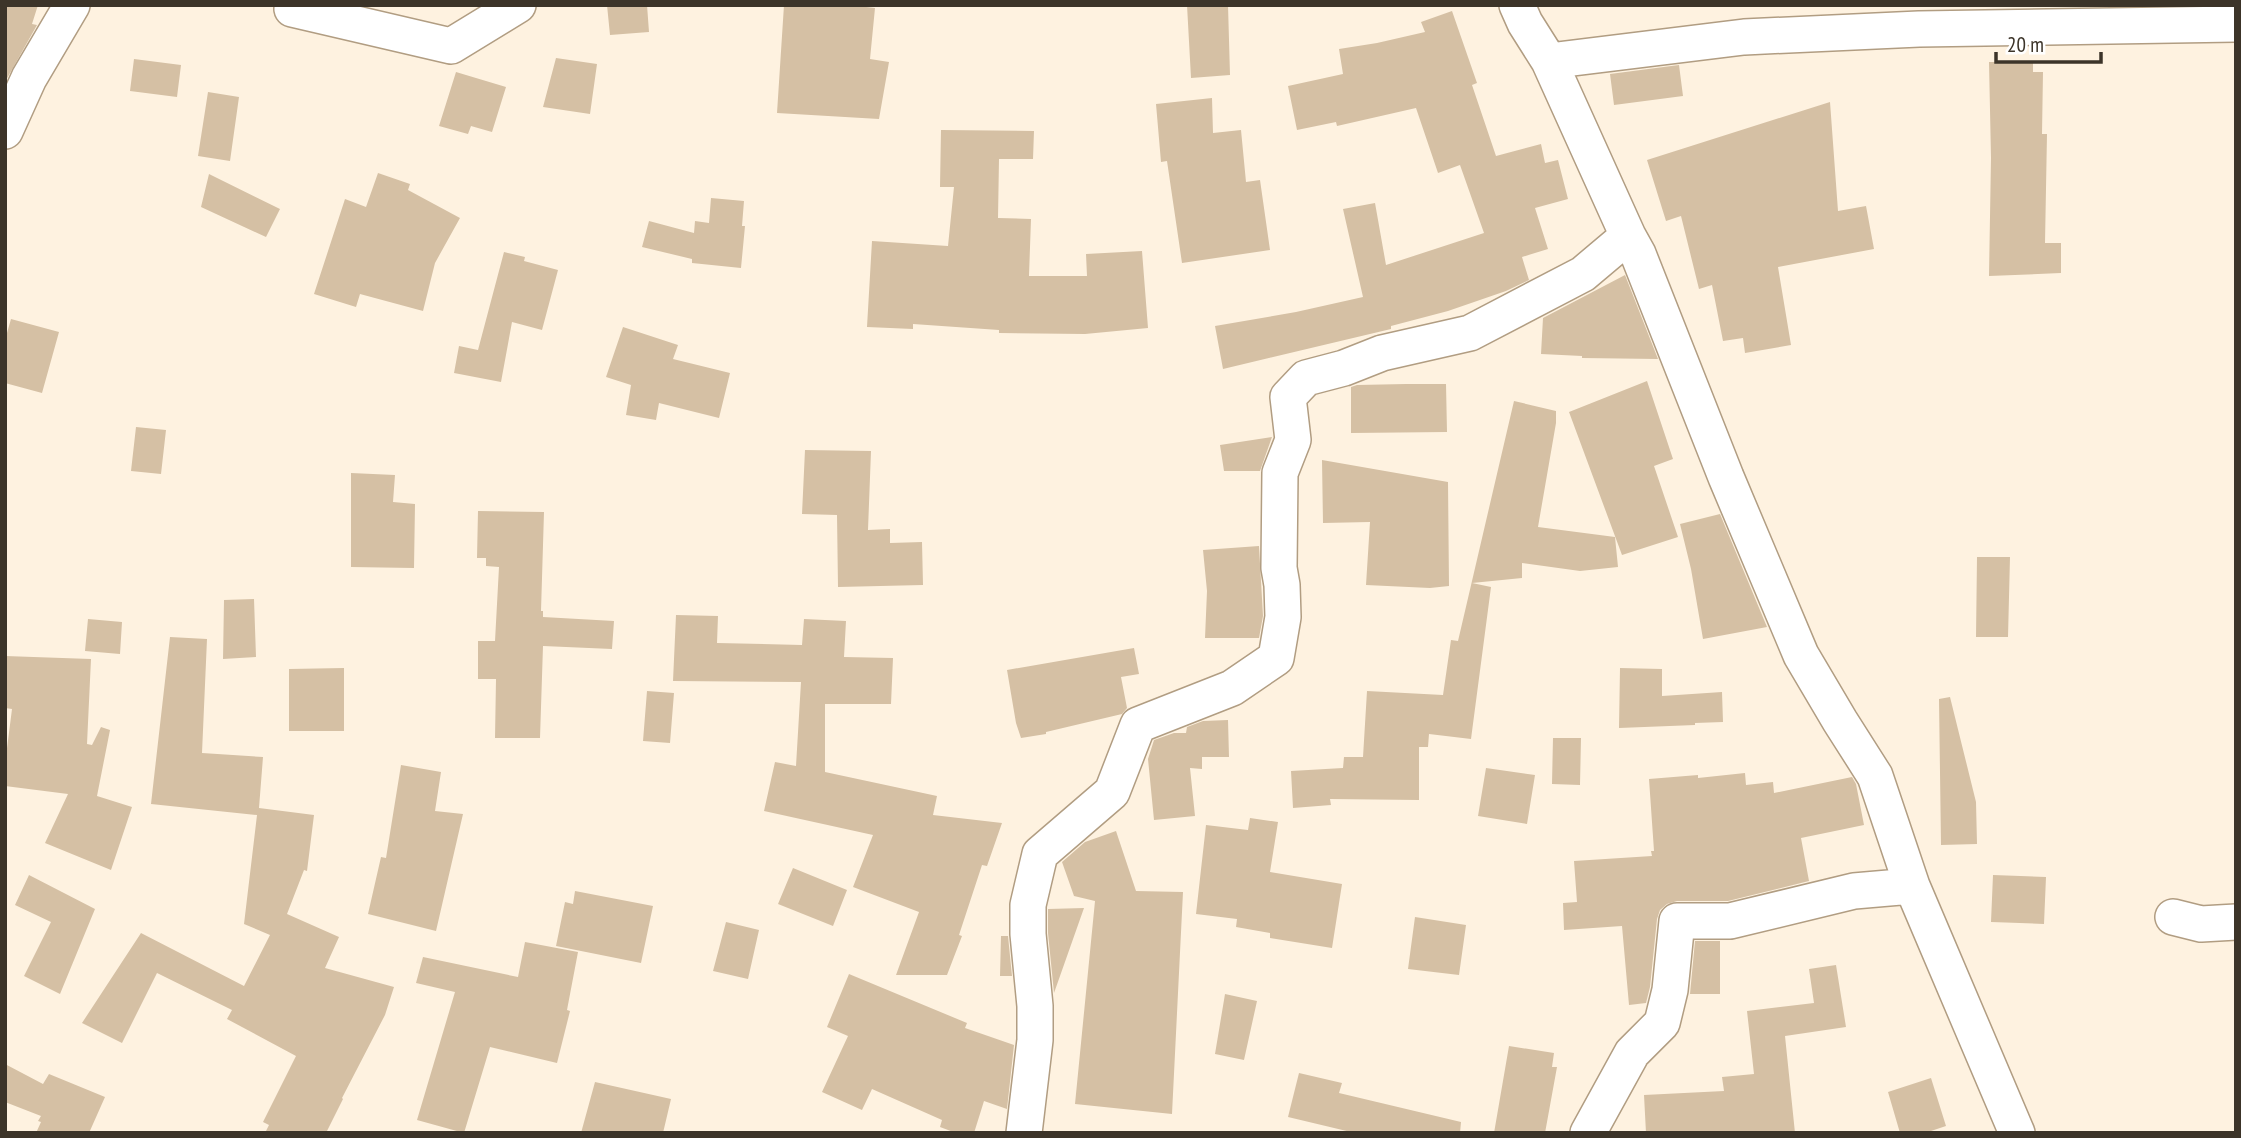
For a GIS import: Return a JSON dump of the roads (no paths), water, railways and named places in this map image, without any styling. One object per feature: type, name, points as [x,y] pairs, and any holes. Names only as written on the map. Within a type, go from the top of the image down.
[{"type":"street","points":[[5,131],[29,78],[72,5]]},
{"type":"street","points":[[292,9],[451,46],[518,5]]},
{"type":"street","points":[[1517,5],[1549,61],[1638,254],[1726,477],[1801,655],[1875,776],[1912,886],[2017,1133]]},
{"type":"street","points":[[1549,61],[1744,37],[1919,29],[2236,24]]},
{"type":"street","points":[[1024,1133],[1035,1040],[1028,905],[1040,854],[1112,792],[1138,724],[1232,688],[1276,658],[1283,617],[1279,568],[1280,473],[1293,440],[1288,397],[1306,378],[1344,368],[1382,353],[1470,333],[1583,274],[1628,236]]},
{"type":"street","points":[[1588,1133],[1632,1054],[1662,1023],[1670,990],[1677,921],[1730,921],[1854,891],[1912,886]]},
{"type":"street","points":[[2173,918],[2201,924],[2236,922]]}]
